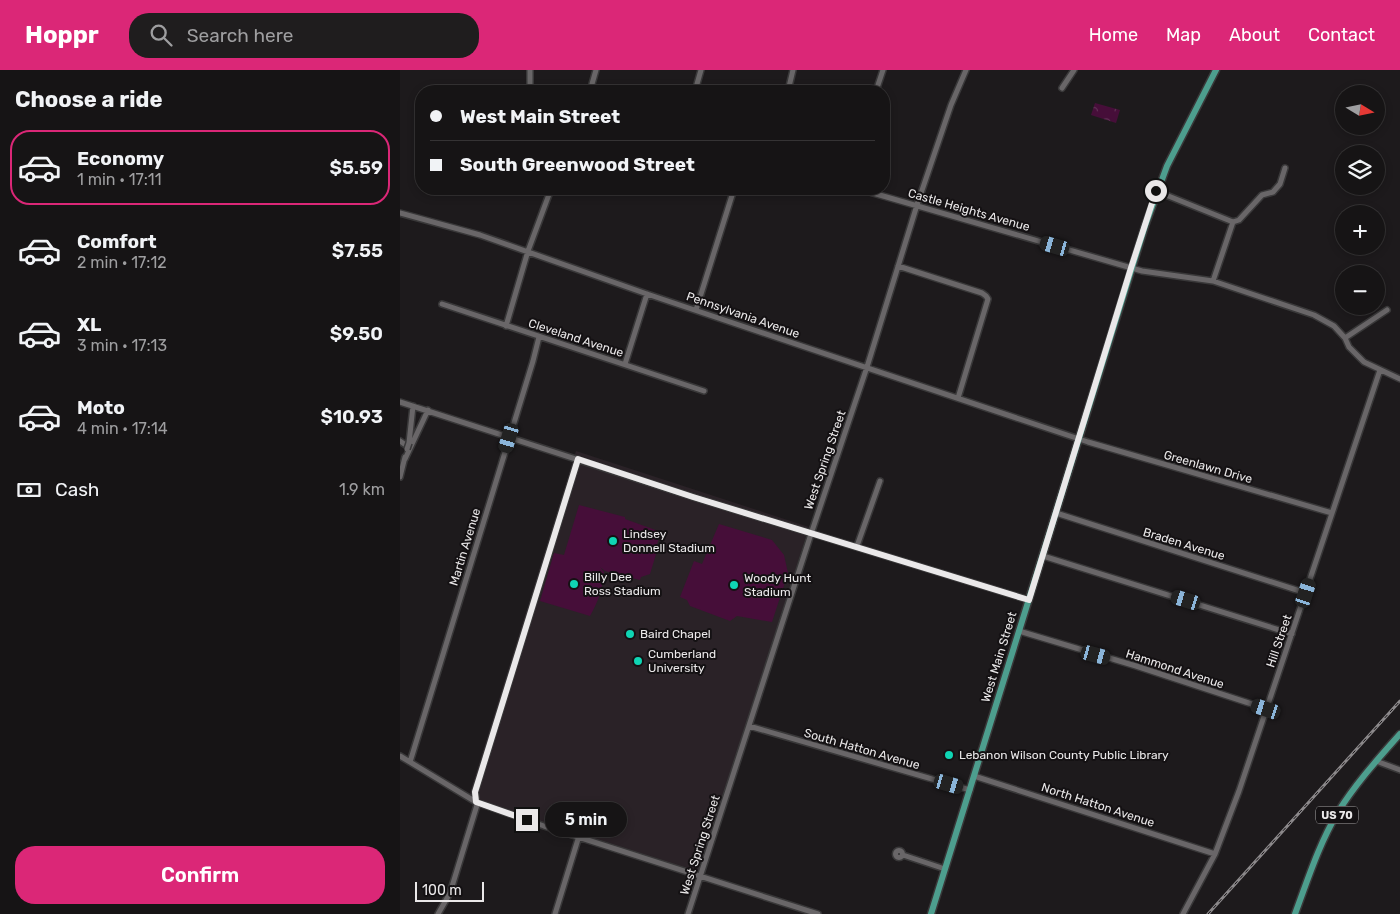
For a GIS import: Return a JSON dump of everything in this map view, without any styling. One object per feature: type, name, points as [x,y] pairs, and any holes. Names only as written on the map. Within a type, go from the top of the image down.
[{"type":"main road","name":"West Main Street","points":[[931,914],[1156,191],[1176,147],[1216,70]]},
{"type":"main road","name":"US 70","points":[[1295,914],[1313,865],[1338,812],[1376,761],[1400,734]]},
{"type":"street","points":[[530,70],[530,85]]},
{"type":"street","points":[[592,85],[596,70]]},
{"type":"street","points":[[697,85],[701,70]]},
{"type":"street","points":[[790,85],[794,70]]},
{"type":"street","points":[[878,85],[883,70]]},
{"type":"street","name":"West Spring Street","points":[[688,914],[811,533],[867,368],[917,205],[951,105],[966,70]]},
{"type":"street","points":[[1062,88],[1074,70]]},
{"type":"street","points":[[1156,191],[1233,222],[1239,220],[1262,194],[1273,192],[1280,184],[1286,168]]},
{"type":"street","points":[[506,326],[528,251],[549,195]]},
{"type":"street","points":[[696,310],[732,195]]},
{"type":"street","name":"Castle Heights Avenue","points":[[881,195],[1131,268],[1156,274],[1213,281],[1324,319],[1334,326],[1345,338],[1349,347],[1364,362],[1400,379]]},
{"type":"street","name":"Pennsylvania Avenue","points":[[400,213],[480,235],[647,294],[1078,439]]},
{"type":"street","points":[[1213,281],[1233,222]]},
{"type":"street","points":[[898,266],[982,293],[988,299],[958,398]]},
{"type":"street","points":[[625,364],[647,294]]},
{"type":"street","name":"Cleveland Avenue","points":[[442,304],[704,391]]},
{"type":"street","points":[[1345,338],[1387,310]]},
{"type":"street","name":"Martin Avenue","points":[[410,762],[539,337]]},
{"type":"street","name":"Hill Street","points":[[1183,914],[1215,854],[1239,791],[1380,370]]},
{"type":"street","points":[[400,402],[509,438],[1029,600]]},
{"type":"street","points":[[409,447],[414,406]]},
{"type":"street","points":[[400,477],[409,447],[428,410]]},
{"type":"street","name":"Greenlawn Drive","points":[[1078,439],[1332,513]]},
{"type":"street","points":[[400,441],[409,447]]},
{"type":"street","points":[[438,914],[450,893],[476,802],[475,792],[578,459]]},
{"type":"street","points":[[857,546],[880,481]]},
{"type":"street","name":"Braden Avenue","points":[[1056,513],[1306,593]]},
{"type":"street","points":[[1042,556],[1292,634]]},
{"type":"street","name":"Hammond Avenue","points":[[1020,631],[1136,666],[1266,709]]},
{"type":"street","name":"South Hatton Avenue","points":[[749,726],[970,790]]},
{"type":"street","points":[[400,756],[476,802],[544,826],[818,914]]},
{"type":"street","points":[[1376,761],[1400,770]]},
{"type":"street","name":"North Hatton Avenue","points":[[974,776],[1215,854]]},
{"type":"street","points":[[555,914],[578,836]]},
{"type":"street","points":[[903,855],[945,870]]},
{"type":"shaded area","name":"Cumberland University","points":[[576,451],[809,527],[700,869],[695,871],[544,826],[469,796]]},
{"type":"green space","points":[[1095,103],[1120,110],[1116,123],[1091,115]]},
{"type":"green space","name":"Lindsey Donnell Stadium","points":[[579,505],[625,517],[625,519],[661,532],[650,574],[641,577],[640,580],[605,571],[600,567],[604,572],[603,584],[590,616],[540,601],[554,553],[564,555]]},
{"type":"green space","name":"Woody Hunt Stadium","points":[[719,524],[772,540],[784,555],[788,573],[772,622],[737,616],[730,621],[690,606],[687,600],[680,597],[694,561],[702,564]]},
{"type":"railway","points":[[1208,914],[1400,701]]},
{"type":"place","name":"Lindsey Donnell Stadium","points":[[613,541]]},
{"type":"place","name":"Billy Dee Ross Stadium","points":[[574,584]]},
{"type":"place","name":"Woody Hunt Stadium","points":[[734,585]]},
{"type":"place","name":"Baird Chapel","points":[[630,634]]},
{"type":"place","name":"Cumberland University","points":[[638,661]]},
{"type":"place","name":"Lebanon Wilson County Public Library","points":[[949,755]]},
{"type":"route","points":[[527,820],[476,802],[475,792],[578,459],[693,497],[722,504],[1029,600],[1156,191]]}]
